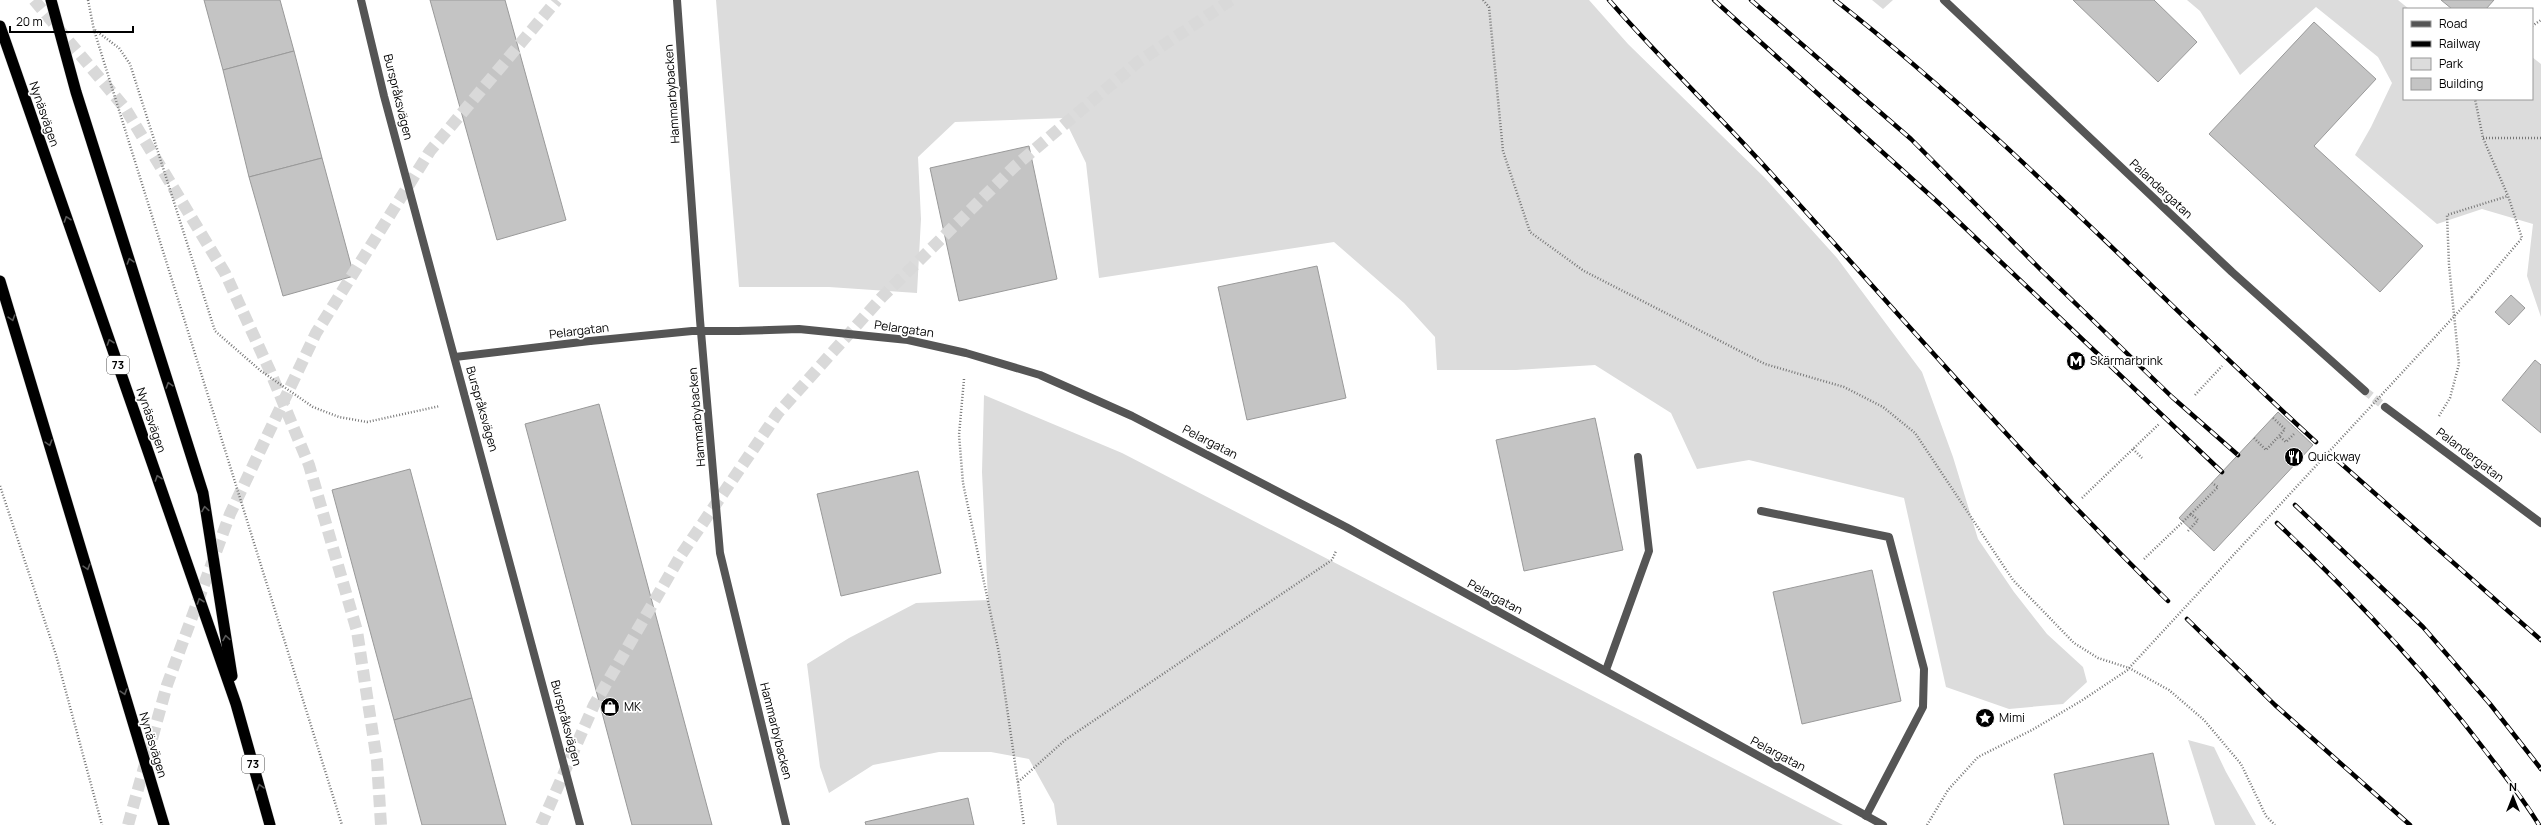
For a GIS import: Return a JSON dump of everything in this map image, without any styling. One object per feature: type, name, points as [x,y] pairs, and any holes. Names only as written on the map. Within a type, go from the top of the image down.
[{"type":"highway","points":[[51,0],[76,92],[202,493],[236,704]]},
{"type":"highway","name":"Nynäsvägen","points":[[0,26],[236,704],[270,825]]},
{"type":"highway","name":"Nynäsvägen","points":[[0,281],[164,825]]},
{"type":"street","name":"Burspråksvägen","points":[[361,0],[384,96],[467,396],[580,825]]},
{"type":"street","name":"Hammarbybacken","points":[[677,0],[700,320],[720,553],[786,825]]},
{"type":"street","name":"Palandergatan","points":[[1944,0],[2232,272],[2365,391]]},
{"type":"street","name":"Pelargatan","points":[[455,357],[692,331],[799,329],[908,340],[966,353],[1040,375],[1132,416],[1346,526],[1477,601],[1606,670],[1694,722],[1883,825]]},
{"type":"street","name":"Palandergatan","points":[[2385,407],[2541,523]]},
{"type":"street","points":[[1606,670],[1649,551],[1638,457]]},
{"type":"street","points":[[1761,511],[1889,538],[1924,669],[1923,707],[1866,816]]},
{"type":"path","points":[[88,0],[94,30],[342,825]]},
{"type":"path","points":[[1483,0],[1489,7],[1503,150],[1530,232],[1584,271],[1765,364],[1844,388],[1883,407],[1914,433],[2013,580],[2074,643],[2098,658],[2129,668],[2169,690],[2204,720],[2241,764],[2266,816],[2275,825]]},
{"type":"path","points":[[94,30],[119,48],[130,64],[216,331],[274,380],[313,407],[340,417],[367,422],[427,410],[467,396]]},
{"type":"path","points":[[1928,825],[1948,790],[1978,757],[2069,708],[2129,668],[2472,297],[2522,238],[2508,196],[2483,138],[2475,100]]},
{"type":"path","points":[[2483,138],[2541,138]]},
{"type":"path","points":[[2426,438],[2450,398],[2459,364],[2449,265],[2447,215],[2508,196]]},
{"type":"path","points":[[966,353],[959,435],[963,483],[1000,653],[1024,825]]},
{"type":"path","points":[[2195,395],[2222,366]]},
{"type":"path","points":[[2254,438],[2266,450],[2285,429],[2273,418]]},
{"type":"path","points":[[2082,498],[2159,424]]},
{"type":"path","points":[[2279,436],[2286,442],[2294,434]]},
{"type":"path","points":[[2133,449],[2142,458]]},
{"type":"path","points":[[2144,559],[2218,488],[2212,483]]},
{"type":"path","points":[[0,486],[56,655],[102,825]]},
{"type":"path","points":[[2188,531],[2198,520],[2191,514]]},
{"type":"path","points":[[1018,782],[1065,740],[1332,560],[1346,526]]},
{"type":"green space","points":[[716,0],[1589,0],[1628,44],[1764,177],[1837,258],[1922,372],[1953,457],[1978,539],[2014,592],[2047,634],[2083,667],[2087,682],[2063,704],[2009,709],[1946,687],[1904,498],[1749,460],[1697,469],[1671,413],[1595,365],[1516,370],[1437,370],[1435,337],[1404,303],[1334,242],[1099,278],[1086,163],[1064,118],[955,122],[918,157],[921,219],[917,293],[829,287],[739,287]]},
{"type":"green space","points":[[1872,0],[1893,0],[1883,9]]},
{"type":"green space","points":[[2187,0],[2398,0],[2408,8],[2403,8],[2403,100],[2533,100],[2533,58],[2541,64],[2541,317],[2527,276],[2533,224],[2482,209],[2437,224],[2355,155],[2371,127],[2392,83],[2378,57],[2316,7],[2240,75],[2200,11]]},
{"type":"green space","points":[[984,395],[1122,453],[1843,825],[1057,825],[1054,804],[1029,759],[991,752],[939,752],[873,765],[829,793],[820,767],[807,664],[849,638],[916,603],[988,600],[982,472]]},
{"type":"green space","points":[[2188,740],[2214,747],[2226,772],[2256,825],[2215,825]]},
{"type":"building","points":[[204,0],[280,0],[294,51],[223,70]]},
{"type":"building","points":[[430,0],[505,0],[566,220],[497,240]]},
{"type":"building","points":[[2073,0],[2154,0],[2197,42],[2158,82]]},
{"type":"building","points":[[2441,0],[2494,0],[2487,8],[2451,8]]},
{"type":"building","points":[[2314,22],[2376,79],[2314,146],[2423,246],[2380,292],[2209,134]]},
{"type":"building","points":[[294,51],[322,158],[249,177],[223,70]]},
{"type":"building","points":[[1029,146],[1057,279],[959,301],[930,168]]},
{"type":"building","points":[[322,158],[354,276],[283,296],[249,177]]},
{"type":"building","points":[[1317,266],[1346,398],[1247,420],[1218,287]]},
{"type":"building","points":[[2511,295],[2525,308],[2509,325],[2495,312]]},
{"type":"building","points":[[2535,360],[2541,365],[2541,433],[2502,400]]},
{"type":"building","points":[[599,404],[712,825],[632,825],[525,424]]},
{"type":"building","points":[[2278,412],[2313,445],[2214,551],[2179,518]]},
{"type":"building","points":[[1595,418],[1623,550],[1524,571],[1496,440]]},
{"type":"building","points":[[410,469],[472,698],[394,720],[332,490]]},
{"type":"building","points":[[918,471],[941,573],[841,596],[817,494]]},
{"type":"building","points":[[1872,570],[1901,701],[1802,724],[1773,592]]},
{"type":"building","points":[[472,698],[506,825],[422,825],[394,720]]},
{"type":"building","points":[[2153,753],[2169,825],[2064,825],[2054,774]]},
{"type":"building","points":[[968,798],[974,825],[866,825],[865,822]]},
{"type":"tunnel","points":[[34,0],[125,108],[225,273],[270,371],[309,465],[357,631],[377,761],[381,825]]},
{"type":"tunnel","points":[[128,825],[167,685],[230,514],[316,333],[430,151],[557,0]]},
{"type":"tunnel","points":[[541,825],[594,705],[681,555],[778,413],[882,297],[1015,166],[1138,62],[1231,0]]},
{"type":"tunnel","points":[[2365,391],[2385,407]]},
{"type":"railway","points":[[1609,0],[1650,46],[1757,158],[2019,447],[2117,551],[2168,601]]},
{"type":"railway","points":[[1714,0],[1941,205],[2222,472]]},
{"type":"railway","points":[[1751,0],[1911,139],[2041,270],[2172,397],[2238,455]]},
{"type":"railway","points":[[1835,0],[1898,51],[2020,160],[2316,442]]},
{"type":"railway","points":[[2337,460],[2541,640]]},
{"type":"railway","points":[[2295,505],[2423,627],[2490,704],[2541,769]]},
{"type":"railway","points":[[2277,523],[2359,604],[2411,660],[2484,749],[2520,796],[2539,825]]},
{"type":"railway","points":[[2187,619],[2275,705],[2410,825]]},
{"type":"place","name":"Skärmarbrink","points":[[2076,361]]},
{"type":"place","name":"Quickway","points":[[2294,457]]},
{"type":"place","name":"MK","points":[[610,707]]},
{"type":"place","name":"Mimi","points":[[1985,718]]}]
